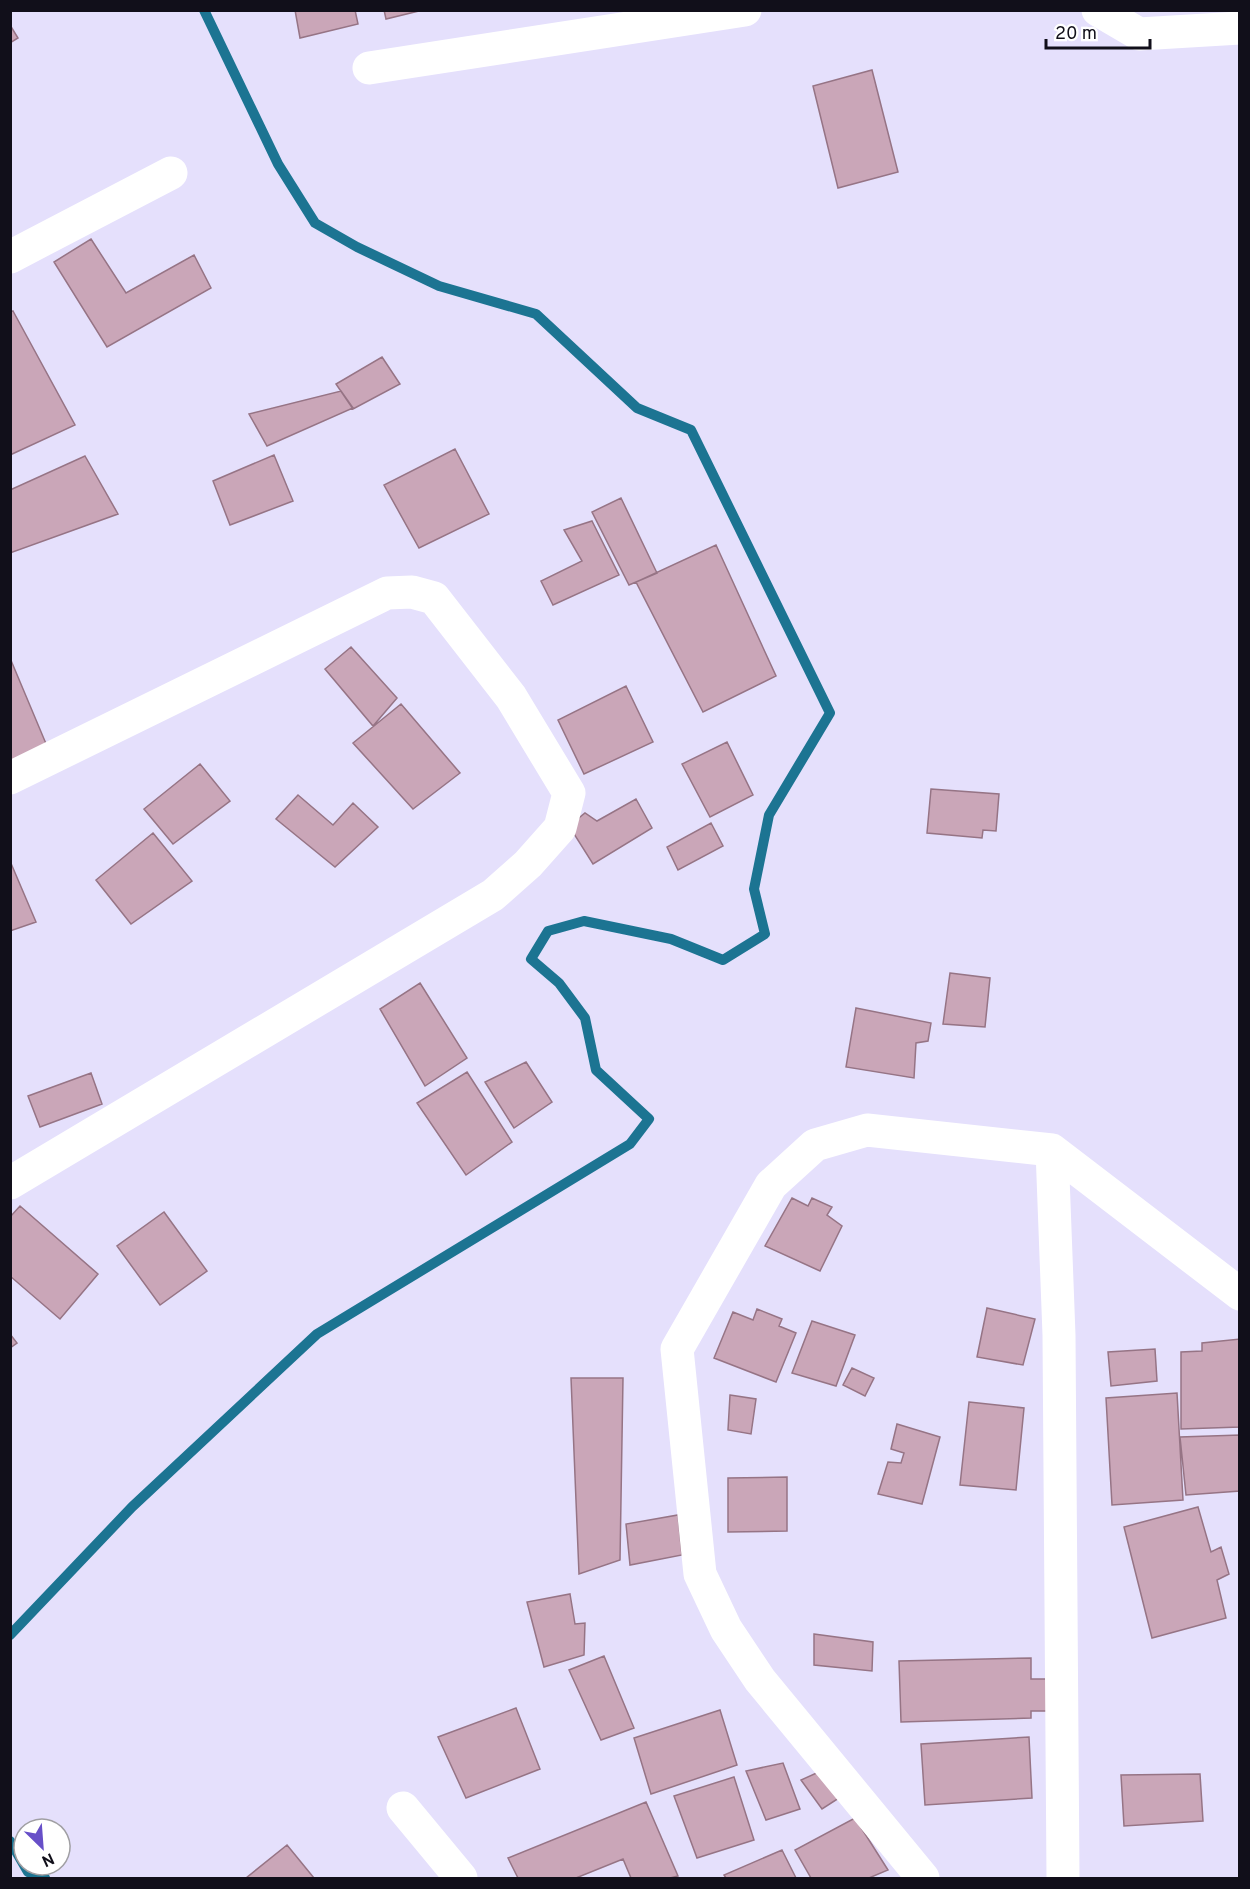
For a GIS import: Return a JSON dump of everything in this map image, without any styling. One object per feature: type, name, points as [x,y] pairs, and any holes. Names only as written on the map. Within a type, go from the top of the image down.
[{"type":"street","points":[[369,68],[745,10]]},
{"type":"street","points":[[1098,10],[1139,34],[1239,28]]},
{"type":"street","points":[[10,257],[171,173]]},
{"type":"street","points":[[10,778],[387,593],[412,591],[434,598],[511,696],[569,793],[560,828],[528,864],[493,895],[10,1183]]},
{"type":"street","points":[[923,1878],[760,1680],[726,1629],[700,1574],[677,1348],[771,1185],[815,1145],[867,1130],[1052,1150],[1239,1294]]},
{"type":"street","points":[[1052,1150],[1059,1335],[1063,1878]]},
{"type":"street","points":[[402,1808],[461,1878]]},
{"type":"building","points":[[295,10],[355,10],[358,24],[300,38]]},
{"type":"building","points":[[384,10],[423,10],[386,19]]},
{"type":"building","points":[[10,25],[18,38],[10,43]]},
{"type":"building","points":[[872,70],[898,172],[838,188],[813,86]]},
{"type":"building","points":[[91,239],[126,293],[194,255],[211,288],[107,347],[54,262]]},
{"type":"building","points":[[13,311],[75,425],[10,455],[10,312]]},
{"type":"building","points":[[382,357],[400,384],[353,409],[336,384]]},
{"type":"building","points":[[341,391],[353,408],[267,446],[249,414]]},
{"type":"building","points":[[455,449],[489,514],[419,548],[384,485]]},
{"type":"building","points":[[274,455],[293,501],[230,525],[213,481]]},
{"type":"building","points":[[85,456],[118,514],[10,553],[10,490]]},
{"type":"building","points":[[621,498],[657,573],[629,585],[592,512]]},
{"type":"building","points":[[592,521],[619,575],[553,605],[541,581],[582,561],[564,530]]},
{"type":"building","points":[[716,545],[776,676],[703,712],[636,582]]},
{"type":"building","points":[[351,647],[397,698],[373,726],[325,669]]},
{"type":"building","points":[[10,658],[47,746],[10,762]]},
{"type":"building","points":[[626,686],[653,742],[584,774],[558,720]]},
{"type":"building","points":[[401,704],[460,773],[413,809],[353,743]]},
{"type":"building","points":[[727,742],[753,795],[710,817],[682,764]]},
{"type":"building","points":[[200,764],[230,801],[173,844],[144,809]]},
{"type":"building","points":[[931,789],[999,794],[996,831],[983,830],[982,838],[927,833]]},
{"type":"building","points":[[298,795],[333,825],[353,803],[378,827],[335,867],[276,819]]},
{"type":"building","points":[[636,799],[652,828],[593,864],[569,826],[585,813],[597,821]]},
{"type":"building","points":[[711,823],[723,846],[678,870],[667,847]]},
{"type":"building","points":[[153,833],[192,881],[131,924],[96,880]]},
{"type":"building","points":[[10,861],[36,922],[10,931]]},
{"type":"building","points":[[950,973],[990,978],[985,1027],[943,1024]]},
{"type":"building","points":[[420,983],[467,1058],[425,1086],[380,1009]]},
{"type":"building","points":[[856,1008],[931,1023],[928,1041],[916,1043],[914,1078],[846,1067]]},
{"type":"building","points":[[526,1062],[552,1102],[514,1128],[485,1082]]},
{"type":"building","points":[[467,1072],[512,1142],[466,1175],[417,1103]]},
{"type":"building","points":[[91,1073],[102,1104],[40,1127],[28,1096]]},
{"type":"building","points":[[792,1198],[808,1206],[812,1198],[832,1207],[827,1215],[842,1226],[820,1271],[765,1246]]},
{"type":"building","points":[[20,1206],[98,1274],[60,1319],[10,1276],[10,1217]]},
{"type":"building","points":[[164,1212],[207,1271],[160,1305],[117,1246]]},
{"type":"building","points":[[987,1308],[1035,1319],[1023,1365],[977,1357]]},
{"type":"building","points":[[757,1309],[782,1319],[779,1326],[796,1333],[776,1382],[714,1358],[733,1312],[753,1320]]},
{"type":"building","points":[[812,1321],[855,1335],[836,1386],[792,1373]]},
{"type":"building","points":[[10,1334],[17,1343],[10,1348]]},
{"type":"building","points":[[1240,1339],[1240,1427],[1181,1429],[1181,1352],[1202,1351],[1202,1343]]},
{"type":"building","points":[[1155,1349],[1157,1381],[1111,1386],[1108,1352]]},
{"type":"building","points":[[852,1368],[874,1378],[865,1396],[843,1385]]},
{"type":"building","points":[[571,1378],[623,1378],[620,1560],[579,1574]]},
{"type":"building","points":[[1177,1393],[1183,1500],[1112,1505],[1106,1398]]},
{"type":"building","points":[[730,1395],[756,1399],[751,1434],[728,1430]]},
{"type":"building","points":[[969,1402],[1024,1408],[1016,1490],[960,1485]]},
{"type":"building","points":[[897,1424],[940,1437],[922,1504],[878,1494],[888,1462],[901,1463],[904,1453],[891,1449]]},
{"type":"building","points":[[1240,1435],[1240,1491],[1186,1495],[1180,1437]]},
{"type":"building","points":[[787,1477],[787,1531],[728,1532],[728,1478]]},
{"type":"building","points":[[1198,1507],[1211,1552],[1221,1547],[1229,1574],[1217,1580],[1226,1618],[1152,1638],[1124,1527]]},
{"type":"building","points":[[678,1515],[682,1555],[630,1565],[626,1524]]},
{"type":"building","points":[[570,1594],[575,1624],[585,1623],[584,1655],[544,1667],[527,1602]]},
{"type":"building","points":[[814,1634],[873,1642],[872,1671],[814,1665]]},
{"type":"building","points":[[604,1656],[634,1728],[601,1740],[569,1670]]},
{"type":"building","points":[[1031,1658],[1031,1679],[1048,1679],[1049,1711],[1031,1711],[1031,1718],[901,1722],[899,1661]]},
{"type":"building","points":[[516,1708],[540,1769],[466,1798],[438,1737]]},
{"type":"building","points":[[720,1710],[737,1765],[651,1794],[634,1738]]},
{"type":"building","points":[[1029,1737],[1032,1798],[925,1805],[921,1744]]},
{"type":"building","points":[[783,1763],[800,1809],[766,1820],[746,1771]]},
{"type":"building","points":[[821,1771],[839,1798],[822,1809],[801,1780]]},
{"type":"building","points":[[1200,1774],[1203,1821],[1124,1826],[1121,1775]]},
{"type":"building","points":[[734,1777],[754,1840],[697,1858],[674,1796]]},
{"type":"building","points":[[646,1802],[678,1876],[631,1878],[623,1859],[576,1878],[518,1878],[508,1858]]},
{"type":"building","points":[[855,1818],[888,1870],[869,1878],[811,1878],[795,1850]]},
{"type":"building","points":[[287,1845],[314,1878],[246,1878]]},
{"type":"building","points":[[782,1850],[796,1878],[726,1878],[724,1875]]},
{"type":"waterway","points":[[10,1635],[132,1507],[317,1334],[630,1144],[649,1119],[596,1070],[585,1018],[559,983],[531,959],[548,931],[584,921],[671,939],[723,960],[765,934],[754,889],[769,815],[830,713],[691,430],[637,408],[536,314],[439,286],[357,247],[315,223],[278,164],[204,10]]},
{"type":"waterway","points":[[10,1841],[28,1872],[45,1878]]}]
